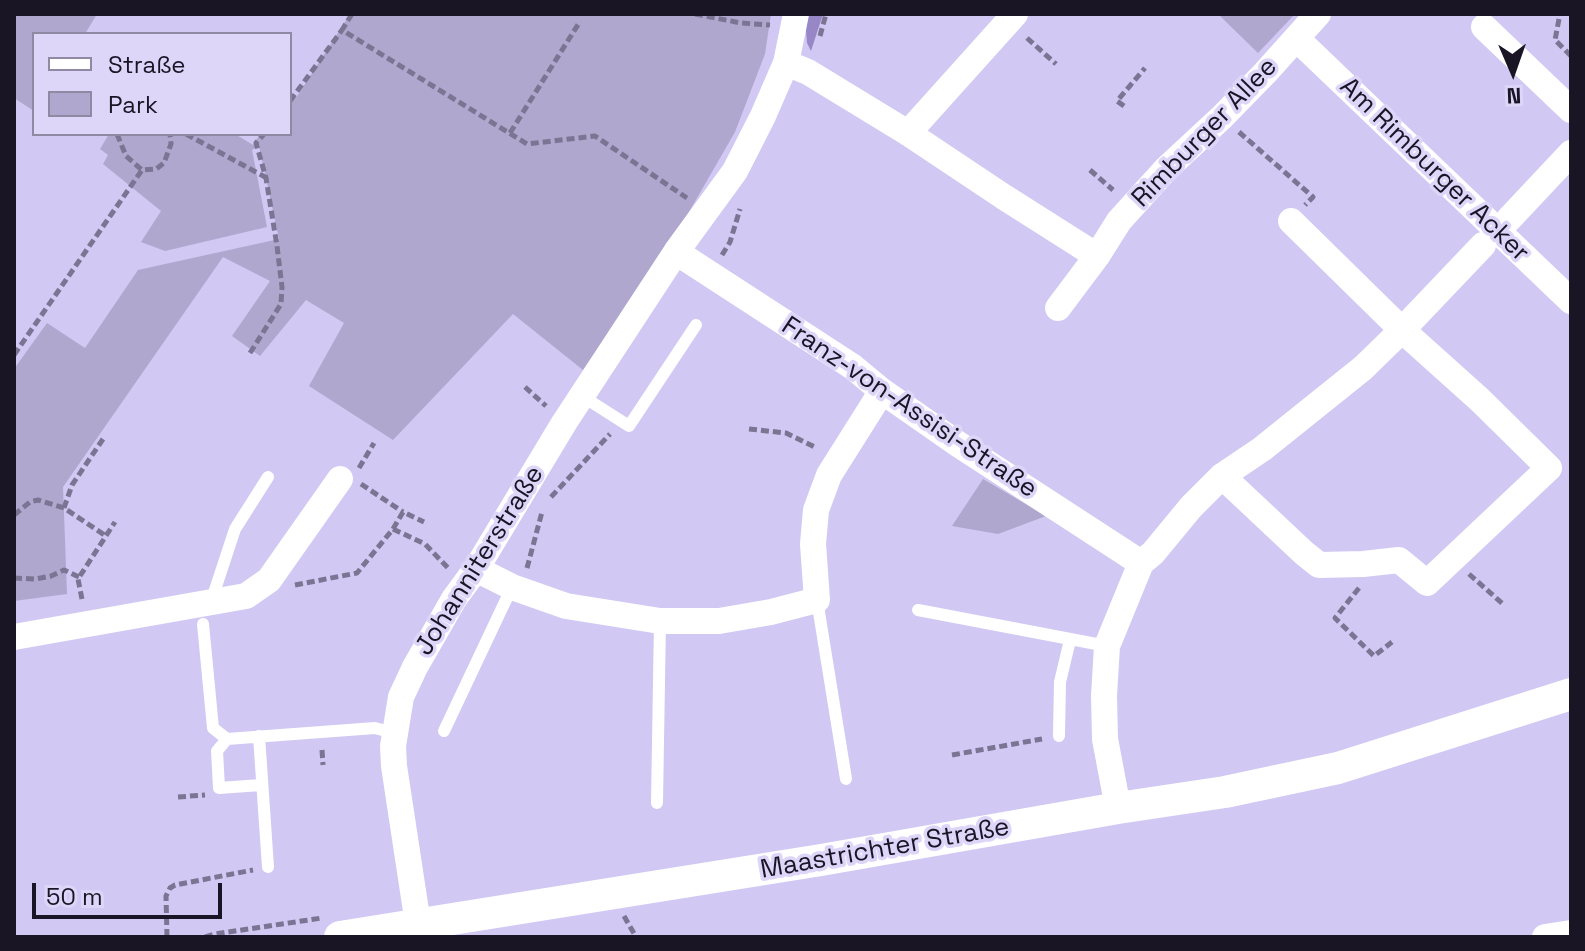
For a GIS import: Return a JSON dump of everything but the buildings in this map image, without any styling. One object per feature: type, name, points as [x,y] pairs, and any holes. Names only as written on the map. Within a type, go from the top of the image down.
[{"type":"street","name":"Rimburger Allee","points":[[1058,308],[1119,221],[1147,189],[1222,117],[1318,14]]},
{"type":"street","points":[[908,133],[1012,18]]},
{"type":"street","name":"Johanniterstraße","points":[[418,924],[393,756],[401,697],[454,599],[476,569],[582,396],[676,252],[735,171],[786,63],[795,20]]},
{"type":"street","points":[[1484,27],[1571,110]]},
{"type":"street","name":"Am Rimburger Acker","points":[[1297,39],[1571,301]]},
{"type":"street","points":[[786,63],[808,72],[908,133],[1097,256]]},
{"type":"street","points":[[1509,219],[1571,153]]},
{"type":"street","points":[[1222,476],[1319,565],[1399,560],[1427,583],[1549,468],[1291,221]]},
{"type":"street","points":[[1118,808],[1105,739],[1107,646],[1141,563],[1222,476],[1262,449],[1359,371],[1483,245]]},
{"type":"street","name":"Franz-von-Assisi-Straße","points":[[676,252],[853,367],[958,444],[1141,563]]},
{"type":"street","points":[[476,569],[516,589],[566,606],[660,621],[719,621],[817,600],[813,544],[816,510],[829,475],[882,391]]},
{"type":"street","points":[[14,637],[87,624],[207,613],[246,596],[269,580],[340,479]]},
{"type":"street","name":"Maastrichter Straße","points":[[1427,741],[1571,677]]},
{"type":"street","name":"Maastrichter Straße","points":[[340,937],[1225,792],[1338,768],[1571,694]]},
{"type":"street","points":[[1545,937],[1571,933]]},
{"type":"lane","points":[[582,396],[629,426],[696,325]]},
{"type":"lane","points":[[268,477],[235,529],[207,613],[213,728],[227,739],[375,728],[394,733]]},
{"type":"lane","points":[[444,731],[516,589]]},
{"type":"lane","points":[[817,600],[846,779]]},
{"type":"lane","points":[[918,610],[1107,646]]},
{"type":"lane","points":[[657,803],[660,621]]},
{"type":"lane","points":[[1059,736],[1060,682],[1070,640]]},
{"type":"lane","points":[[259,736],[268,867]]},
{"type":"lane","points":[[227,739],[217,751],[219,788],[261,785]]},
{"type":"path","points":[[292,98],[352,14]]},
{"type":"path","points":[[695,14],[741,23],[795,20]]},
{"type":"path","points":[[1012,18],[1056,64]]},
{"type":"path","points":[[1559,19],[1555,40],[1571,56]]},
{"type":"path","points":[[510,133],[579,23]]},
{"type":"path","points":[[342,30],[527,144],[595,136],[706,211]]},
{"type":"path","points":[[1124,106],[1117,101],[1145,68]]},
{"type":"path","points":[[1222,117],[1313,197],[1291,221]]},
{"type":"path","points":[[118,136],[126,156],[142,170],[156,169],[164,163],[171,144],[170,136]]},
{"type":"path","points":[[190,136],[266,178]]},
{"type":"path","points":[[250,353],[281,304],[266,178],[256,143],[262,136]]},
{"type":"path","points":[[14,355],[142,170]]},
{"type":"path","points":[[550,498],[622,422]]},
{"type":"path","points":[[749,429],[786,433],[839,459]]},
{"type":"path","points":[[64,508],[72,485],[103,439]]},
{"type":"path","points":[[374,443],[353,479],[424,522]]},
{"type":"path","points":[[14,515],[30,502],[38,500],[64,508],[106,536]]},
{"type":"path","points":[[516,589],[543,508]]},
{"type":"path","points":[[269,580],[285,587],[357,573],[403,512]]},
{"type":"path","points":[[87,624],[78,579],[115,522]]},
{"type":"path","points":[[393,529],[425,544],[450,571],[439,589],[454,599]]},
{"type":"path","points":[[1452,559],[1504,605]]},
{"type":"path","points":[[1363,564],[1368,578],[1335,618],[1374,656],[1392,642]]},
{"type":"path","points":[[14,578],[35,579],[64,570],[79,577]]},
{"type":"path","points":[[952,755],[1059,736]]},
{"type":"path","points":[[167,937],[166,896],[175,885],[268,867]]},
{"type":"green space","points":[[14,14],[97,14],[86,32],[32,32],[32,110],[14,98]]},
{"type":"green space","points":[[350,14],[771,14],[765,54],[735,132],[678,231],[583,370],[513,314],[393,440],[309,386],[344,323],[306,300],[260,356],[232,336],[270,281],[223,257],[63,487],[67,594],[14,601],[14,369],[47,323],[85,348],[138,270],[279,239],[259,146],[252,150],[267,227],[165,251],[141,242],[161,211],[103,164],[108,155],[100,149],[108,136],[238,136],[253,145],[259,136],[292,136],[292,97],[296,98]]},
{"type":"green space","points":[[1218,14],[1295,14],[1258,53]]},
{"type":"green space","points":[[983,479],[1046,516],[998,534],[952,526]]},
{"type":"shaded area","points":[[808,14],[823,14],[811,51],[807,43]]}]
